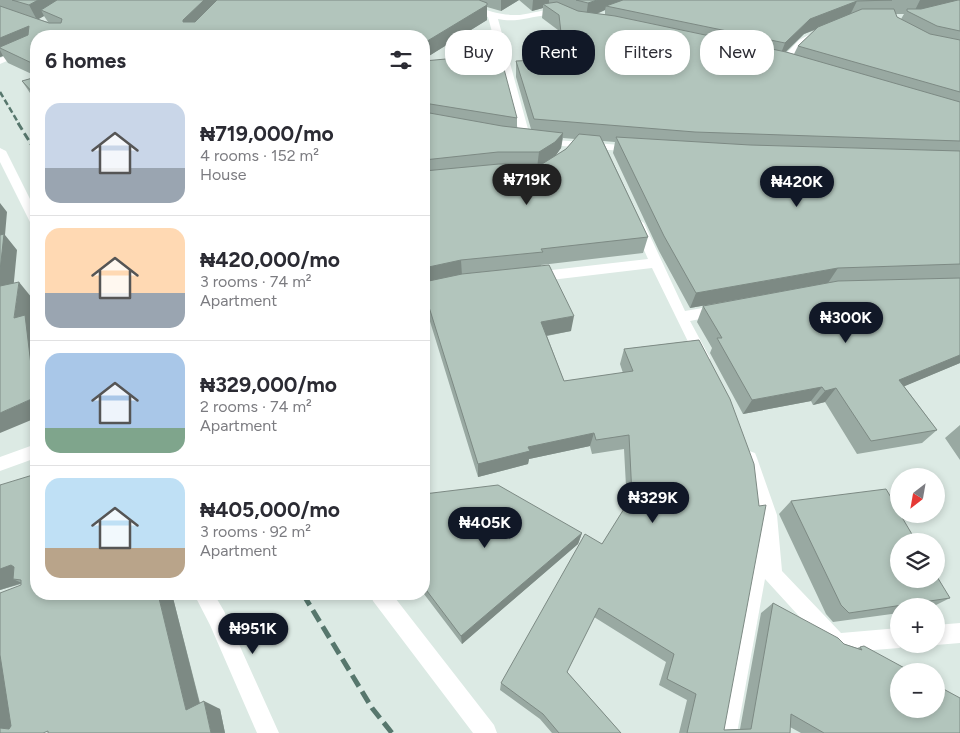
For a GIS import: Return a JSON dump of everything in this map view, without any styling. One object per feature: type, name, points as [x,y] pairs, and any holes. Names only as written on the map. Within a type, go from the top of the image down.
[{"type":"street","points":[[447,0],[492,14],[519,19],[548,12],[567,17]]},
{"type":"street","points":[[492,14],[522,139],[573,145],[650,150]]},
{"type":"street","points":[[782,63],[794,49],[808,38],[824,31]]},
{"type":"street","points":[[0,61],[30,48]]},
{"type":"street","points":[[564,156],[573,145]]},
{"type":"street","points":[[603,147],[611,165]]},
{"type":"street","points":[[0,151],[30,210]]},
{"type":"street","points":[[632,210],[681,317],[709,368]]},
{"type":"street","points":[[518,278],[657,263]]},
{"type":"street","points":[[681,317],[730,308]]},
{"type":"street","points":[[744,446],[768,515],[773,575],[837,643],[890,639]]},
{"type":"street","points":[[0,464],[30,453]]},
{"type":"street","points":[[726,733],[768,515]]},
{"type":"street","points":[[207,600],[268,733]]},
{"type":"street","points":[[385,600],[486,733]]},
{"type":"street","points":[[945,634],[960,633]]},
{"type":"building","points":[[12,0],[38,0],[29,5]]},
{"type":"building","points":[[57,0],[204,0],[183,20],[183,22],[195,22],[217,0],[479,0],[487,3],[487,5],[430,39],[430,30],[30,30],[30,62],[0,48],[28,35],[29,26],[0,38],[0,6],[49,23],[61,23],[62,19],[41,10]]},
{"type":"building","points":[[576,0],[597,0],[588,3]]},
{"type":"building","points":[[623,0],[892,0],[857,1],[810,19],[785,43],[774,41],[774,30],[722,30],[606,6]]},
{"type":"building","points":[[960,0],[960,31],[937,26],[907,11],[907,9],[921,9]]},
{"type":"building","points":[[557,2],[578,11],[615,16],[682,30],[605,30],[605,75],[690,75],[690,32],[700,34],[700,75],[774,75],[774,49],[786,52],[960,102],[960,141],[695,132],[534,119],[516,61],[522,61],[522,75],[595,75],[595,30],[561,30],[559,15],[543,4]]},
{"type":"building","points":[[862,9],[894,9],[897,17],[930,34],[960,40],[960,92],[798,46],[818,27]]},
{"type":"building","points":[[445,59],[445,75],[506,75],[517,118],[430,104],[430,60]]},
{"type":"building","points":[[30,79],[30,90],[22,81]]},
{"type":"building","points":[[430,113],[502,126],[563,133],[555,142],[539,152],[498,152],[430,159]]},
{"type":"building","points":[[579,134],[600,136],[648,237],[541,249],[543,252],[461,260],[430,267],[430,170],[499,164],[542,164],[566,149]]},
{"type":"building","points":[[616,137],[750,145],[960,151],[960,264],[838,268],[696,293],[664,236]]},
{"type":"building","points":[[4,234],[0,271],[0,235]]},
{"type":"building","points":[[549,265],[574,316],[541,322],[564,381],[633,371],[624,349],[699,340],[730,399],[754,464],[759,506],[766,505],[724,730],[751,729],[773,603],[838,638],[844,644],[862,650],[860,647],[864,646],[895,663],[890,663],[890,718],[945,718],[945,690],[960,698],[960,733],[824,733],[791,714],[790,733],[687,733],[696,694],[667,679],[674,654],[599,608],[567,672],[621,733],[559,733],[543,714],[501,683],[585,534],[602,544],[632,496],[629,435],[596,440],[594,433],[528,447],[530,451],[478,464],[430,310],[430,281],[462,274]]},
{"type":"building","points":[[960,278],[960,355],[899,380],[937,430],[871,441],[836,388],[825,391],[822,387],[752,400],[717,338],[722,338],[703,306],[838,281]]},
{"type":"building","points":[[19,282],[14,318],[25,315],[30,357],[30,400],[0,413],[0,286]]},
{"type":"building","points":[[30,476],[30,600],[159,600],[186,710],[204,701],[211,733],[48,733],[48,731],[43,733],[0,733],[0,728],[9,729],[11,726],[0,655],[0,593],[21,585],[21,580],[13,579],[14,567],[11,565],[0,569],[0,485]]},
{"type":"building","points":[[498,485],[582,533],[461,636],[430,595],[430,493]]},
{"type":"building","points":[[886,489],[890,496],[890,523],[905,523],[911,533],[890,533],[890,588],[944,588],[950,598],[890,598],[890,607],[849,613],[841,605],[791,501]]},
{"type":"railway","points":[[0,92],[19,124]]},
{"type":"railway","points":[[18,123],[30,142]]},
{"type":"railway","points":[[307,600],[372,708],[392,733]]}]
